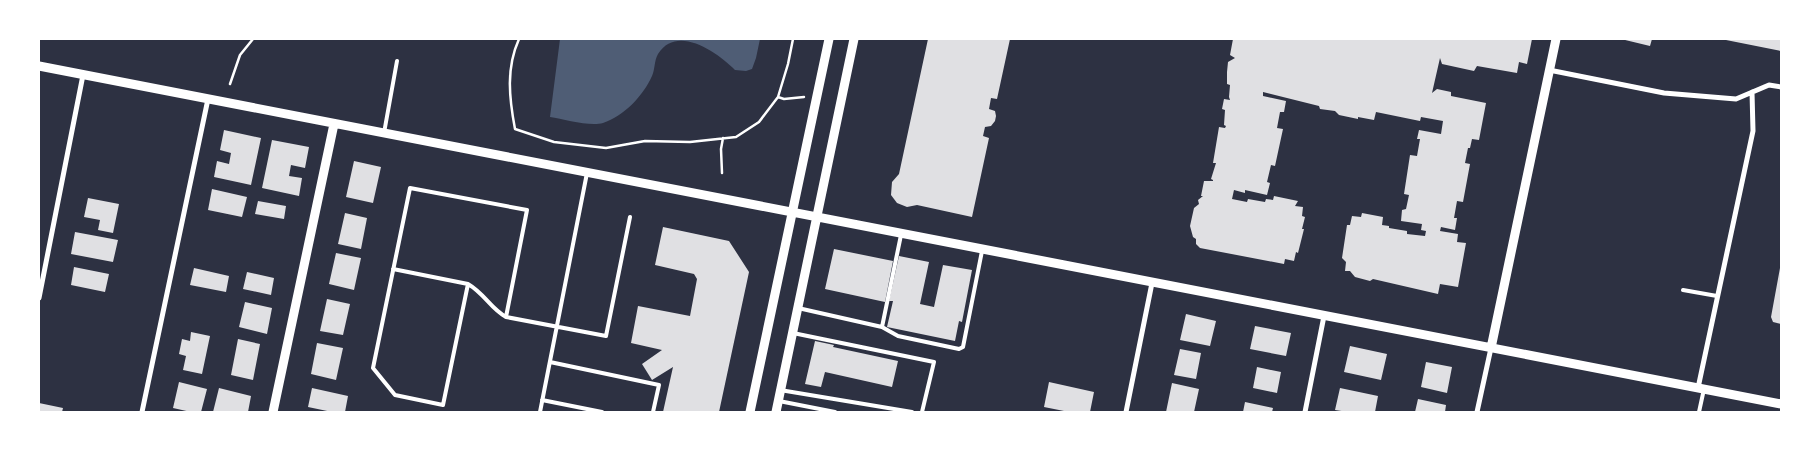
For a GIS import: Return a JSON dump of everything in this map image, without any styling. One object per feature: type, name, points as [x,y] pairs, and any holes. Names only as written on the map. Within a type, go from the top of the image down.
[{"type":"street","points":[[750,412],[828,39]]},
{"type":"street","points":[[776,412],[854,39]]},
{"type":"street","points":[[1477,412],[1556,39]]},
{"type":"street","points":[[39,66],[1781,404]]},
{"type":"street","points":[[1550,70],[1664,93],[1736,99],[1769,85],[1781,88]]},
{"type":"street","points":[[39,298],[83,75]]},
{"type":"street","points":[[1701,389],[1717,296],[1753,131],[1752,92]]},
{"type":"street","points":[[142,412],[208,99]]},
{"type":"street","points":[[273,412],[334,124]]},
{"type":"street","points":[[1126,412],[1152,283]]},
{"type":"street","points":[[1304,412],[1324,316]]},
{"type":"lane","points":[[384,134],[398,61]]},
{"type":"lane","points":[[540,412],[587,173]]},
{"type":"lane","points":[[468,284],[443,405],[395,395],[373,368],[410,188],[527,210],[506,317]]},
{"type":"lane","points":[[393,269],[468,284],[479,290],[497,312],[506,317],[606,336],[630,217]]},
{"type":"lane","points":[[882,326],[901,234]]},
{"type":"lane","points":[[798,308],[882,326],[898,336],[959,349],[963,347],[982,250]]},
{"type":"lane","points":[[1683,290],[1717,296]]},
{"type":"lane","points":[[792,333],[934,362],[922,412]]},
{"type":"lane","points":[[550,362],[659,385],[653,412]]},
{"type":"lane","points":[[1699,412],[1701,389]]},
{"type":"lane","points":[[780,390],[912,412]]},
{"type":"lane","points":[[542,400],[602,412]]},
{"type":"lane","points":[[778,401],[835,412]]},
{"type":"path","points":[[230,84],[240,54],[254,39]]},
{"type":"path","points":[[519,39],[512,54],[509,96],[515,128],[554,142],[606,148],[646,141],[690,142],[736,137],[759,122],[778,97],[793,39]]},
{"type":"path","points":[[778,97],[784,99],[806,97]]},
{"type":"path","points":[[722,172],[721,149],[723,138]]},
{"type":"water","points":[[560,39],[760,39],[752,69],[746,71],[735,70],[708,49],[697,44],[676,41],[666,45],[658,54],[653,74],[638,98],[611,120],[591,124],[550,117]]},
{"type":"building","points":[[928,39],[1010,39],[997,99],[991,98],[989,109],[995,111],[996,116],[991,126],[985,127],[983,136],[989,138],[972,217],[917,205],[907,207],[897,203],[891,195],[892,182],[899,174]]},
{"type":"building","points":[[1233,39],[1532,39],[1527,64],[1519,62],[1517,73],[1477,66],[1474,71],[1442,64],[1440,58],[1432,93],[1437,89],[1451,92],[1451,96],[1486,103],[1479,140],[1472,139],[1470,148],[1468,148],[1465,163],[1470,164],[1463,202],[1457,201],[1454,218],[1457,218],[1455,230],[1441,227],[1440,231],[1458,234],[1457,242],[1466,243],[1458,287],[1440,284],[1438,294],[1373,279],[1370,281],[1355,277],[1350,271],[1345,271],[1346,262],[1342,258],[1347,225],[1350,225],[1352,216],[1361,217],[1362,213],[1383,217],[1382,225],[1389,226],[1389,228],[1407,231],[1407,234],[1425,236],[1426,231],[1421,230],[1422,224],[1401,221],[1402,210],[1406,209],[1409,195],[1404,194],[1410,155],[1417,156],[1420,139],[1417,139],[1419,130],[1441,134],[1443,121],[1421,117],[1420,121],[1376,112],[1374,120],[1358,117],[1358,119],[1339,115],[1335,111],[1320,109],[1319,106],[1263,92],[1263,96],[1286,101],[1284,112],[1280,112],[1277,128],[1283,129],[1275,166],[1271,165],[1267,182],[1270,183],[1267,195],[1245,190],[1245,193],[1234,190],[1232,199],[1247,202],[1248,199],[1265,202],[1266,199],[1273,200],[1274,196],[1298,201],[1295,206],[1303,207],[1302,216],[1305,217],[1298,253],[1296,252],[1294,261],[1285,259],[1284,264],[1200,248],[1196,244],[1196,239],[1193,237],[1190,226],[1194,208],[1199,204],[1198,200],[1203,196],[1201,196],[1204,181],[1213,181],[1211,179],[1216,163],[1213,163],[1219,127],[1225,128],[1226,126],[1224,125],[1225,110],[1222,109],[1224,99],[1230,100],[1230,85],[1227,84],[1227,72],[1228,62],[1235,58],[1230,55]]},
{"type":"building","points":[[1621,39],[1652,39],[1650,46]]},
{"type":"building","points":[[1781,39],[1781,51],[1726,40]]},
{"type":"building","points":[[224,130],[261,138],[251,185],[214,177],[217,161],[229,164],[231,153],[220,150]]},
{"type":"building","points":[[272,140],[309,147],[305,168],[291,165],[289,176],[302,178],[299,196],[262,188]]},
{"type":"building","points":[[354,161],[381,167],[373,203],[346,197]]},
{"type":"building","points":[[212,189],[247,197],[242,217],[208,210]]},
{"type":"building","points":[[88,198],[119,204],[113,233],[98,230],[100,220],[84,217]]},
{"type":"building","points":[[258,201],[286,206],[284,219],[255,214]]},
{"type":"building","points":[[345,213],[367,218],[361,249],[338,244]]},
{"type":"building","points":[[663,227],[729,241],[749,272],[719,412],[663,412],[673,367],[652,380],[642,364],[662,350],[631,343],[638,306],[690,316],[697,279],[694,274],[655,265]]},
{"type":"building","points":[[75,232],[118,240],[113,262],[71,254]]},
{"type":"building","points":[[834,249],[893,261],[885,302],[825,289]]},
{"type":"building","points":[[336,253],[361,258],[354,290],[329,284]]},
{"type":"building","points":[[899,256],[929,262],[920,304],[934,307],[943,265],[972,270],[962,322],[959,321],[955,341],[887,327],[893,301],[889,301]]},
{"type":"building","points":[[74,267],[109,274],[105,292],[71,285]]},
{"type":"building","points":[[194,268],[229,276],[226,292],[190,285]]},
{"type":"building","points":[[1780,268],[1781,324],[1773,322],[1771,317]]},
{"type":"building","points":[[247,272],[274,278],[271,295],[243,289]]},
{"type":"building","points":[[327,299],[350,304],[343,335],[320,331]]},
{"type":"building","points":[[245,302],[272,308],[267,334],[239,327]]},
{"type":"building","points":[[1186,314],[1216,321],[1210,346],[1180,340]]},
{"type":"building","points":[[1255,326],[1291,333],[1286,356],[1250,349]]},
{"type":"building","points":[[191,332],[210,336],[202,374],[183,370],[186,356],[179,354],[182,339],[190,341]]},
{"type":"building","points":[[238,339],[260,344],[253,380],[231,375]]},
{"type":"building","points":[[815,341],[834,345],[833,347],[898,361],[892,387],[825,372],[821,387],[805,384]]},
{"type":"building","points":[[317,343],[343,348],[336,380],[311,374]]},
{"type":"building","points":[[1350,346],[1387,354],[1381,380],[1344,372]]},
{"type":"building","points":[[1180,349],[1201,353],[1196,379],[1174,375]]},
{"type":"building","points":[[1426,362],[1452,367],[1447,393],[1421,387]]},
{"type":"building","points":[[1257,367],[1281,372],[1277,393],[1253,388]]},
{"type":"building","points":[[179,382],[207,389],[201,412],[173,408]]},
{"type":"building","points":[[1049,382],[1094,392],[1090,412],[1069,412],[1044,407]]},
{"type":"building","points":[[1172,383],[1199,389],[1194,412],[1166,412]]},
{"type":"building","points":[[219,388],[251,396],[248,412],[213,412]]},
{"type":"building","points":[[312,388],[348,396],[345,412],[332,412],[308,407]]},
{"type":"building","points":[[1340,388],[1378,396],[1375,412],[1335,410]]},
{"type":"building","points":[[1418,399],[1446,405],[1445,412],[1415,412]]},
{"type":"building","points":[[1245,402],[1273,408],[1272,412],[1243,412]]},
{"type":"building","points":[[39,403],[63,408],[62,412],[39,412]]}]
